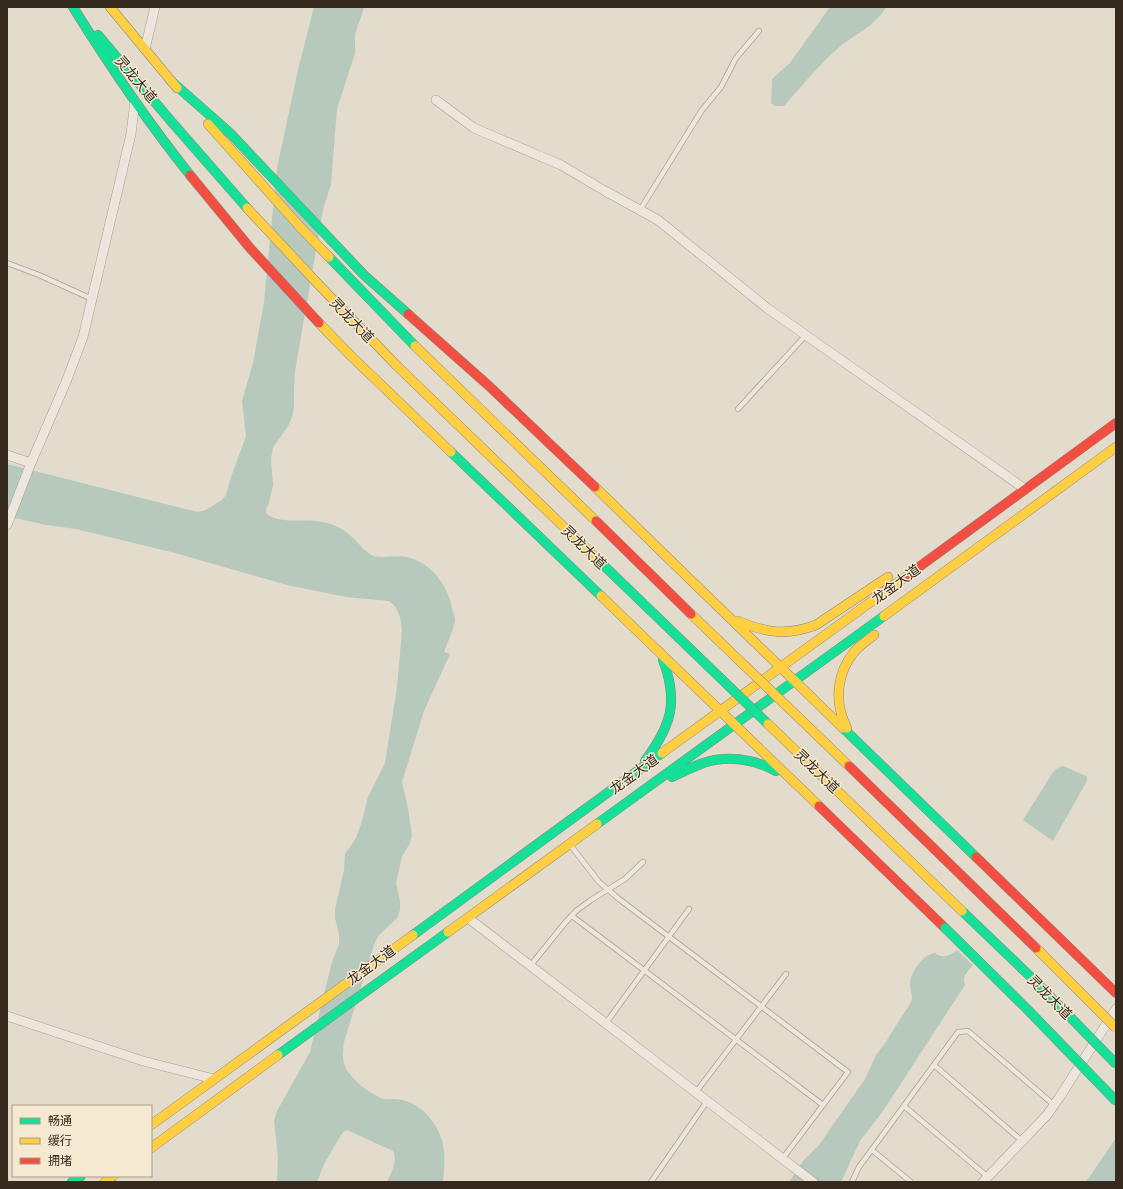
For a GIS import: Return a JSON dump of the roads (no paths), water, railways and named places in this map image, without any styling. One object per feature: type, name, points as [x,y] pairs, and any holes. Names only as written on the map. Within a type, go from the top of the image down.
[{"type":"main road","name":"灵龙大道","points":[[75,7],[246,207],[340,308],[396,365],[1033,979],[1116,1064]]},
{"type":"main road","points":[[75,7],[102,55],[135,103],[177,158],[239,234],[340,345],[945,928],[1116,1100]]},
{"type":"main road","name":"灵龙大道","points":[[110,7],[171,81],[250,171],[343,272],[415,346],[1051,962],[1116,1028]]},
{"type":"main road","points":[[171,81],[230,132],[364,275],[489,386],[730,617],[1116,993]]},
{"type":"main road","name":"龙金大道","points":[[152,1124],[1116,423]]},
{"type":"main road","name":"龙金大道","points":[[152,1147],[1116,447]]},
{"type":"main road","points":[[908,564],[952,542]]},
{"type":"main road","points":[[901,615],[943,584],[969,553]]},
{"type":"main road","points":[[730,617],[755,628],[770,632],[792,632],[804,630],[816,626],[894,573]]},
{"type":"main road","points":[[856,740],[845,725],[839,707],[838,697],[841,676],[848,659],[854,651],[883,628]]},
{"type":"main road","points":[[636,772],[657,743],[670,718],[672,708],[672,688],[670,678],[664,660],[659,652]]},
{"type":"main road","points":[[647,787],[708,762],[729,759],[751,761],[761,764],[771,768],[796,784]]},
{"type":"street","points":[[144,49],[155,7]]},
{"type":"street","points":[[7,525],[31,463],[75,360],[83,337],[131,134],[138,82]]},
{"type":"street","points":[[436,100],[474,128],[561,165],[658,220],[767,308],[1025,489]]},
{"type":"street","points":[[7,455],[31,463]]},
{"type":"street","points":[[468,918],[708,1100],[813,1182]]},
{"type":"street","points":[[986,1179],[1054,1105],[1077,1073],[1116,1010]]},
{"type":"street","points":[[7,1016],[143,1060],[214,1079]]},
{"type":"lane","points":[[640,210],[702,110],[721,87],[736,58],[759,31]]},
{"type":"lane","points":[[7,263],[92,299]]},
{"type":"lane","points":[[738,409],[806,335]]},
{"type":"lane","points":[[570,844],[599,882],[669,937],[848,1072],[783,1158]]},
{"type":"lane","points":[[531,965],[583,905],[625,880],[643,862]]},
{"type":"lane","points":[[606,1022],[689,910]]},
{"type":"lane","points":[[572,916],[823,1105]]},
{"type":"lane","points":[[696,1092],[786,974]]},
{"type":"lane","points":[[852,1182],[858,1167],[958,1032],[968,1031],[1054,1105]]},
{"type":"lane","points":[[934,1065],[1022,1141]]},
{"type":"lane","points":[[651,1182],[708,1100]]},
{"type":"lane","points":[[904,1106],[986,1179]]},
{"type":"lane","points":[[872,1150],[911,1182]]}]
